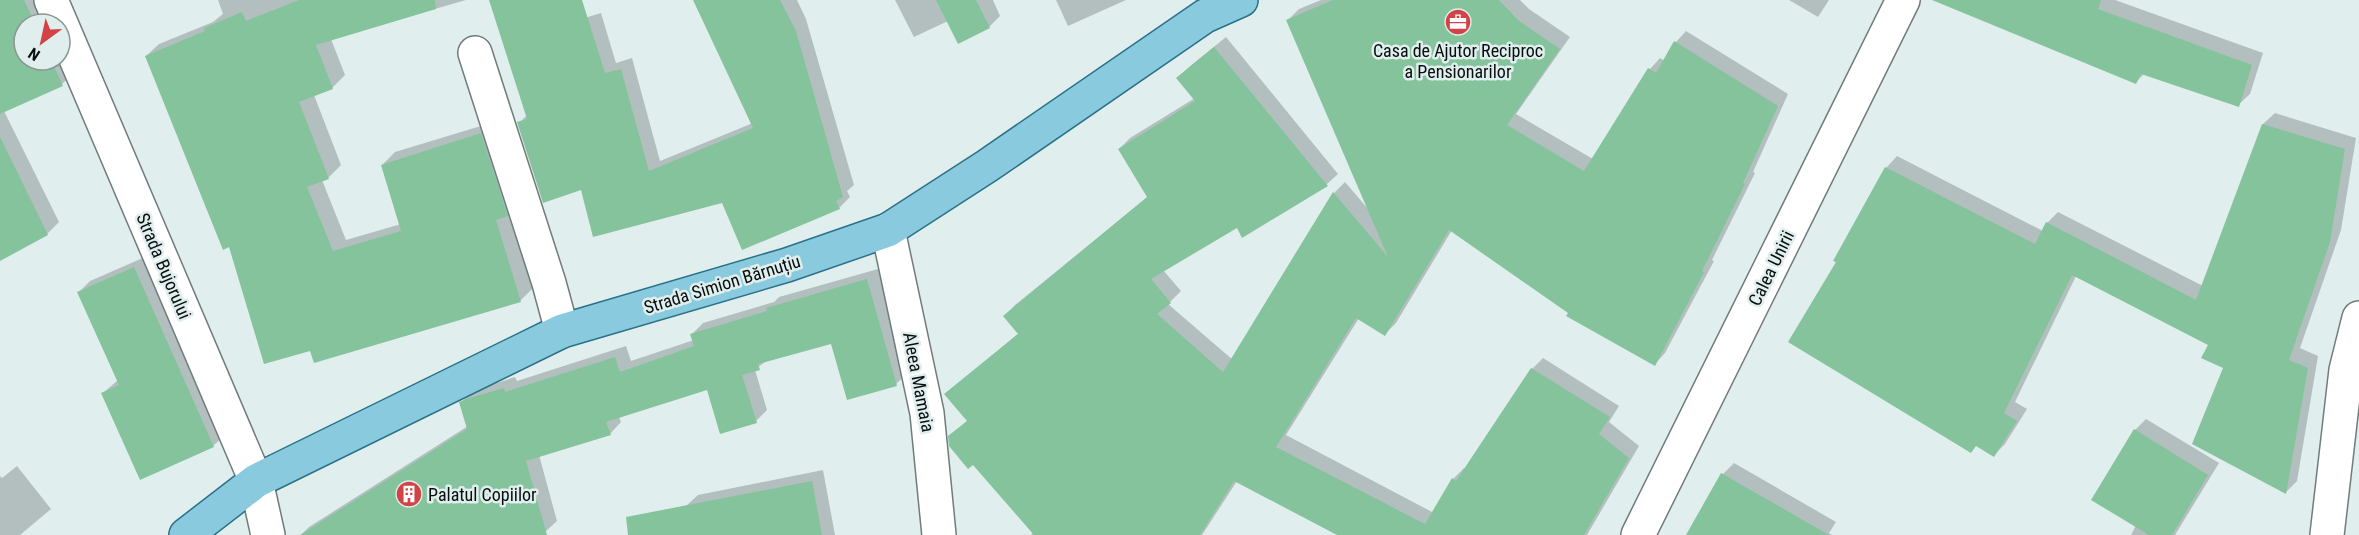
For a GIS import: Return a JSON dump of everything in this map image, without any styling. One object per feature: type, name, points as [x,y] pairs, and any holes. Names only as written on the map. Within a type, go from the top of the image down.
[{"type":"main road","name":"Strada Simion Bărnuțiu","points":[[186,535],[256,481],[562,331],[786,266],[888,230],[987,166],[1205,16],[1241,0]]},
{"type":"street","name":"Strada Bujorului","points":[[51,0],[256,481],[268,535]]},
{"type":"street","name":"Calea Unirii","points":[[1638,535],[1904,0]]},
{"type":"street","points":[[475,53],[549,283],[562,331]]},
{"type":"street","name":"Aleea Mamaia","points":[[888,230],[927,413],[939,535]]},
{"type":"street","points":[[2327,535],[2346,370],[2359,318]]},
{"type":"building","points":[[0,0],[24,0],[30,12],[12,12],[12,72],[57,72],[63,86],[0,114]]},
{"type":"building","points":[[299,0],[435,0],[436,9],[316,45],[333,89],[299,102],[329,179],[307,187],[333,251],[401,231],[381,165],[481,133],[508,216],[496,220],[521,302],[314,363],[310,351],[264,364],[229,247],[223,250],[145,56],[205,31],[204,28],[242,12],[246,21]]},
{"type":"building","points":[[489,0],[582,0],[605,73],[621,69],[649,171],[753,128],[693,0],[780,0],[796,31],[843,197],[836,201],[840,209],[742,250],[722,203],[593,237],[581,190],[543,203],[517,122],[527,119]]},
{"type":"building","points":[[936,0],[976,0],[990,28],[958,44]]},
{"type":"building","points":[[1333,0],[1499,0],[1518,20],[1560,49],[1507,125],[1584,171],[1648,68],[1656,73],[1674,41],[1778,106],[1743,183],[1745,184],[1702,271],[1704,272],[1655,366],[1566,316],[1568,313],[1449,230],[1385,336],[1356,318],[1276,447],[1425,524],[1452,478],[1456,481],[1531,368],[1610,417],[1599,434],[1629,458],[1584,535],[1337,535],[1234,481],[1200,535],[1034,535],[973,465],[968,469],[949,446],[948,436],[967,421],[944,394],[1018,334],[1003,316],[1147,197],[1118,149],[1195,101],[1176,78],[1214,47],[1328,186],[1242,238],[1237,228],[1151,279],[1171,303],[1157,314],[1223,372],[1333,192],[1388,257],[1286,20]]},
{"type":"building","points":[[1932,0],[2101,0],[2098,9],[2252,65],[2239,107],[2141,74],[2136,84]]},
{"type":"building","points":[[2262,124],[2345,149],[2330,242],[2289,360],[2308,368],[2286,494],[2192,444],[2223,368],[2201,358],[2208,345],[2072,275],[2004,413],[2017,421],[1994,457],[1976,446],[1971,453],[1788,342],[1836,262],[1833,261],[1885,167],[2035,244],[2046,222],[2196,300]]},
{"type":"building","points":[[0,137],[48,235],[0,261]]},
{"type":"building","points":[[134,267],[214,447],[140,480],[101,393],[119,385],[77,292]]},
{"type":"building","points":[[867,279],[897,386],[847,400],[831,344],[758,364],[760,370],[742,375],[757,423],[720,434],[707,390],[606,422],[611,435],[526,461],[547,535],[300,535],[467,429],[459,402],[504,388],[505,392],[615,357],[620,372],[694,346],[690,334],[767,311],[766,308]]},
{"type":"building","points":[[2134,429],[2208,475],[2172,535],[2149,535],[2091,500]]},
{"type":"building","points":[[1721,473],[1829,535],[1686,535]]},
{"type":"building","points":[[812,481],[822,535],[628,535],[626,517]]},
{"type":"place","name":"Casa de Ajutor Reciproc a Pensionarilor","points":[[1458,22]]},
{"type":"place","name":"Palatul Copiilor","points":[[409,494]]}]
